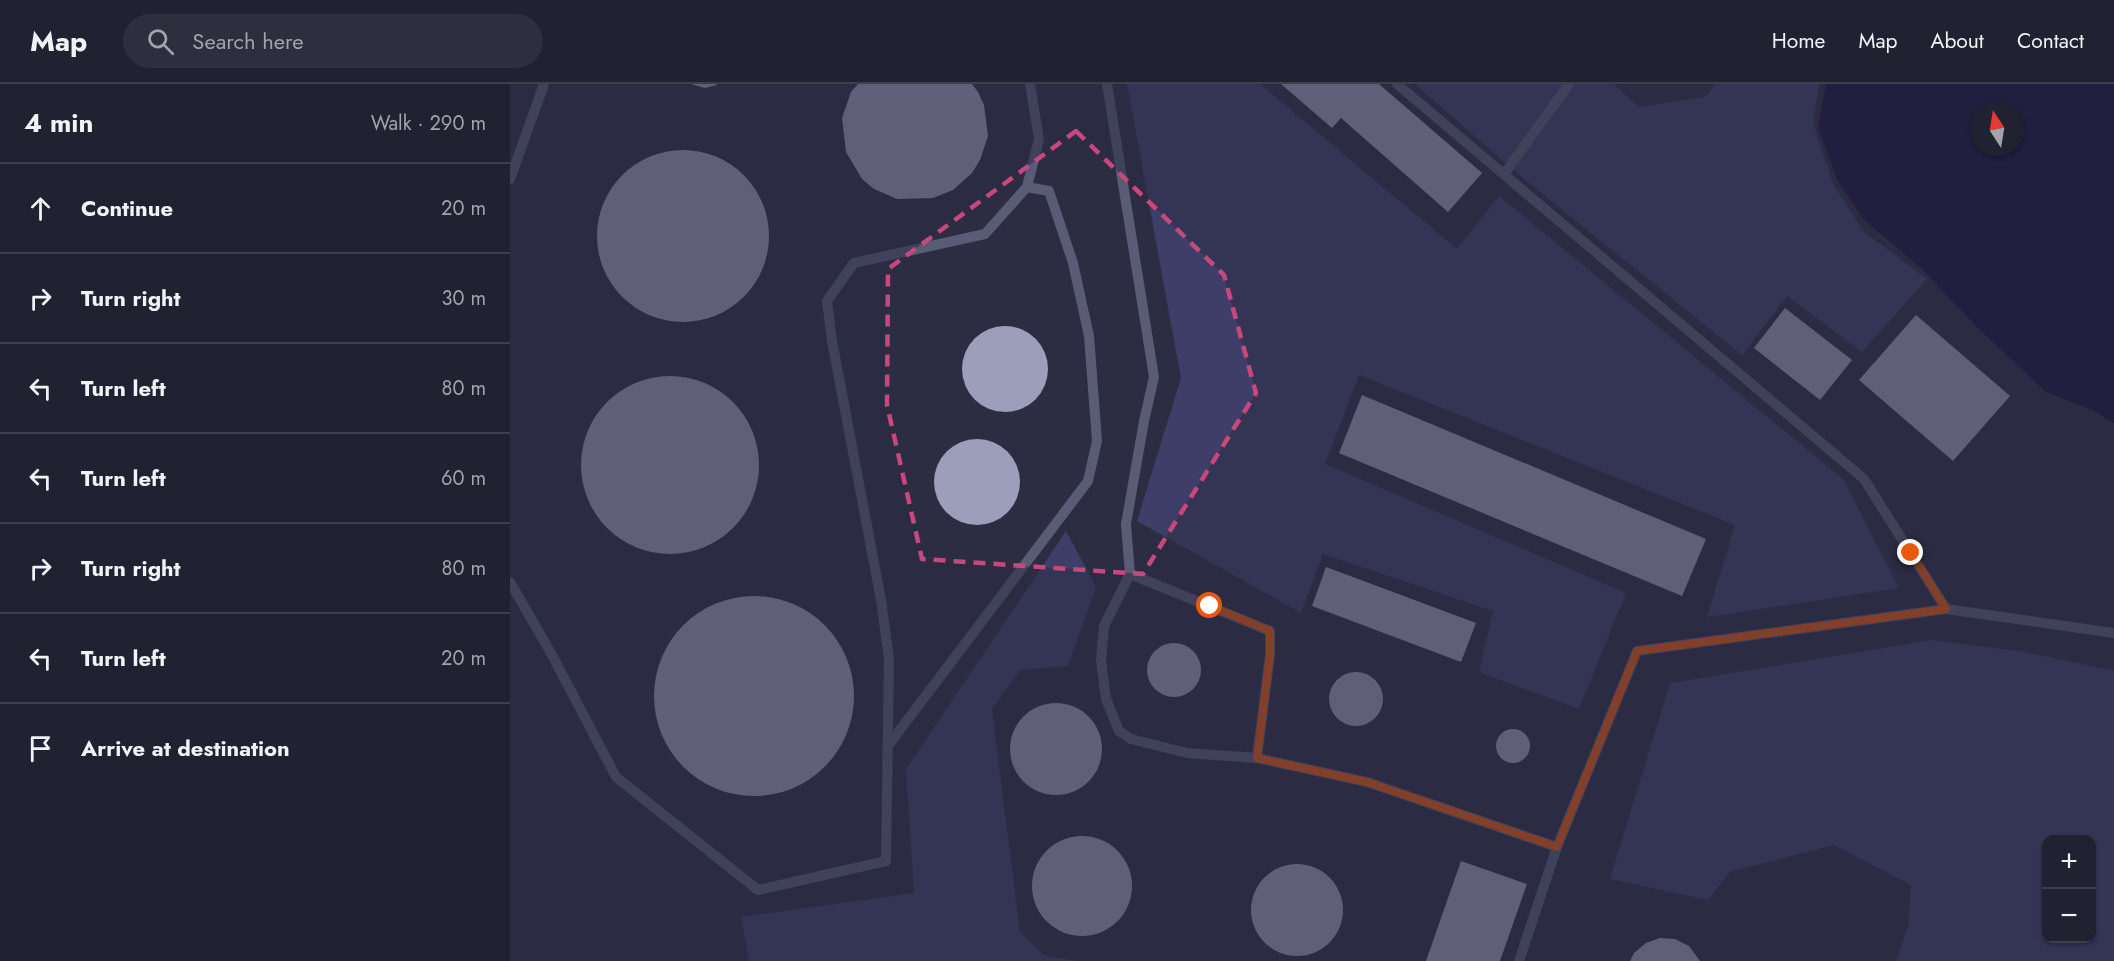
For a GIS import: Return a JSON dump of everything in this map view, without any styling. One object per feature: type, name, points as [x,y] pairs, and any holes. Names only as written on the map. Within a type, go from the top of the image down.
[{"type":"lane","points":[[510,179],[544,84]]},
{"type":"lane","points":[[510,582],[552,655],[616,777],[758,890],[886,861],[890,659],[879,588],[832,341],[827,301],[854,263],[985,234],[1028,188],[1039,139],[1030,84]]},
{"type":"lane","points":[[1107,84],[1154,377],[1126,524],[1131,574],[1104,626],[1101,660],[1106,699],[1119,731],[1131,739],[1187,753],[1257,758],[1367,782],[1557,847]]},
{"type":"lane","points":[[1397,84],[1864,479],[1946,609]]},
{"type":"lane","points":[[1504,174],[1569,84]]},
{"type":"lane","points":[[887,748],[1088,481],[1097,441],[1089,336],[1073,263],[1049,191],[1028,188]]},
{"type":"lane","points":[[1131,574],[1270,631],[1270,655],[1257,758]]},
{"type":"lane","points":[[1519,961],[1557,847],[1637,651],[1946,609],[2114,633]]},
{"type":"highlighted area","points":[[1076,131],[1224,275],[1256,393],[1143,574],[922,559],[887,405],[888,269]]},
{"type":"shaded area","points":[[1127,84],[1260,84],[1457,249],[1499,196],[1843,479],[1899,588],[1707,617],[1735,525],[1359,375],[1325,464],[1626,593],[1579,709],[1479,672],[1493,611],[1323,554],[1301,613],[1137,521],[1181,378]]},
{"type":"shaded area","points":[[1415,84],[1613,84],[1639,107],[1706,97],[1715,84],[1819,84],[1813,123],[1833,184],[1864,232],[1927,279],[1862,352],[1787,296],[1742,355],[1523,178]]},
{"type":"shaded area","points":[[1826,84],[2114,84],[2114,423],[2092,410],[2046,392],[1977,327],[1922,269],[1864,220],[1837,180],[1818,127]]},
{"type":"shaded area","points":[[1066,531],[1096,587],[1068,666],[1020,670],[992,709],[1020,932],[1043,955],[1077,961],[749,961],[741,917],[914,893],[906,769]]},
{"type":"shaded area","points":[[1931,640],[2020,651],[2114,671],[2114,961],[1896,961],[1908,927],[1911,885],[1834,845],[1730,872],[1708,900],[1610,879],[1670,683]]},
{"type":"building","points":[[691,84],[716,84],[717,85],[705,88]]},
{"type":"building","points":[[858,84],[972,84],[984,105],[988,136],[980,160],[972,173],[953,190],[933,198],[897,199],[874,189],[862,179],[846,152],[842,118],[851,92]]},
{"type":"building","points":[[1281,84],[1379,84],[1482,173],[1448,212],[1341,118],[1332,128]]},
{"type":"building","points":[[683,150],[716,157],[731,164],[744,175],[755,188],[762,203],[769,236],[762,269],[755,284],[744,297],[731,308],[716,315],[683,322],[650,315],[635,308],[622,297],[611,284],[604,269],[597,236],[604,203],[611,188],[622,175],[635,164],[650,157]]},
{"type":"building","points":[[1785,308],[1852,360],[1820,400],[1754,348]]},
{"type":"building","points":[[1916,315],[2010,396],[1953,461],[1859,380]]},
{"type":"building","points":[[1005,326],[1022,329],[1036,338],[1045,352],[1048,369],[1045,386],[1036,400],[1022,409],[1005,412],[988,409],[974,400],[965,386],[962,369],[965,352],[974,338],[988,329]]},
{"type":"building","points":[[670,376],[687,377],[704,382],[733,402],[753,431],[758,448],[758,482],[753,499],[733,528],[704,548],[687,553],[670,554],[653,553],[636,548],[607,528],[587,499],[582,482],[581,465],[582,448],[587,431],[607,402],[636,382],[653,377]]},
{"type":"building","points":[[1362,395],[1706,539],[1682,596],[1339,453]]},
{"type":"building","points":[[977,439],[1001,446],[1013,458],[1020,482],[1013,506],[1001,518],[977,525],[953,518],[941,506],[934,482],[941,458],[953,446]]},
{"type":"building","points":[[1326,567],[1476,623],[1461,662],[1312,606]]},
{"type":"building","points":[[754,596],[773,598],[792,604],[825,625],[846,658],[852,677],[854,696],[852,715],[846,734],[825,767],[792,788],[773,794],[754,796],[735,794],[716,788],[683,767],[662,734],[656,715],[654,696],[656,677],[662,658],[683,625],[716,604],[735,598]]},
{"type":"building","points":[[1174,643],[1184,645],[1193,651],[1199,660],[1201,670],[1199,680],[1193,689],[1184,695],[1174,697],[1164,695],[1155,689],[1149,680],[1147,670],[1149,660],[1155,651],[1164,645]]},
{"type":"building","points":[[1356,672],[1366,674],[1375,680],[1381,689],[1383,699],[1381,709],[1375,718],[1366,724],[1356,726],[1346,724],[1337,718],[1331,709],[1329,699],[1331,689],[1337,680],[1346,674]]},
{"type":"building","points":[[1056,703],[1074,706],[1089,716],[1099,731],[1102,749],[1099,767],[1089,782],[1074,792],[1056,795],[1038,792],[1023,782],[1013,767],[1010,749],[1013,731],[1023,716],[1038,706]]},
{"type":"building","points":[[1513,729],[1525,734],[1530,746],[1525,758],[1513,763],[1501,758],[1496,746],[1501,734]]},
{"type":"building","points":[[1082,836],[1101,840],[1117,851],[1128,867],[1132,886],[1128,905],[1117,921],[1101,932],[1082,936],[1063,932],[1047,921],[1036,905],[1032,886],[1036,867],[1047,851],[1063,840]]},
{"type":"building","points":[[1461,861],[1527,884],[1500,961],[1426,961]]},
{"type":"building","points":[[1297,864],[1314,868],[1329,878],[1339,893],[1343,910],[1339,927],[1329,942],[1314,952],[1297,956],[1280,952],[1265,942],[1255,927],[1251,910],[1255,893],[1265,878],[1280,868]]},
{"type":"building","points":[[1660,938],[1675,939],[1689,946],[1700,961],[1630,961],[1634,953],[1646,943]]},
{"type":"route","points":[[1210,606],[1270,631],[1270,655],[1257,758],[1367,782],[1557,847],[1637,651],[1946,609],[1911,553]]}]
